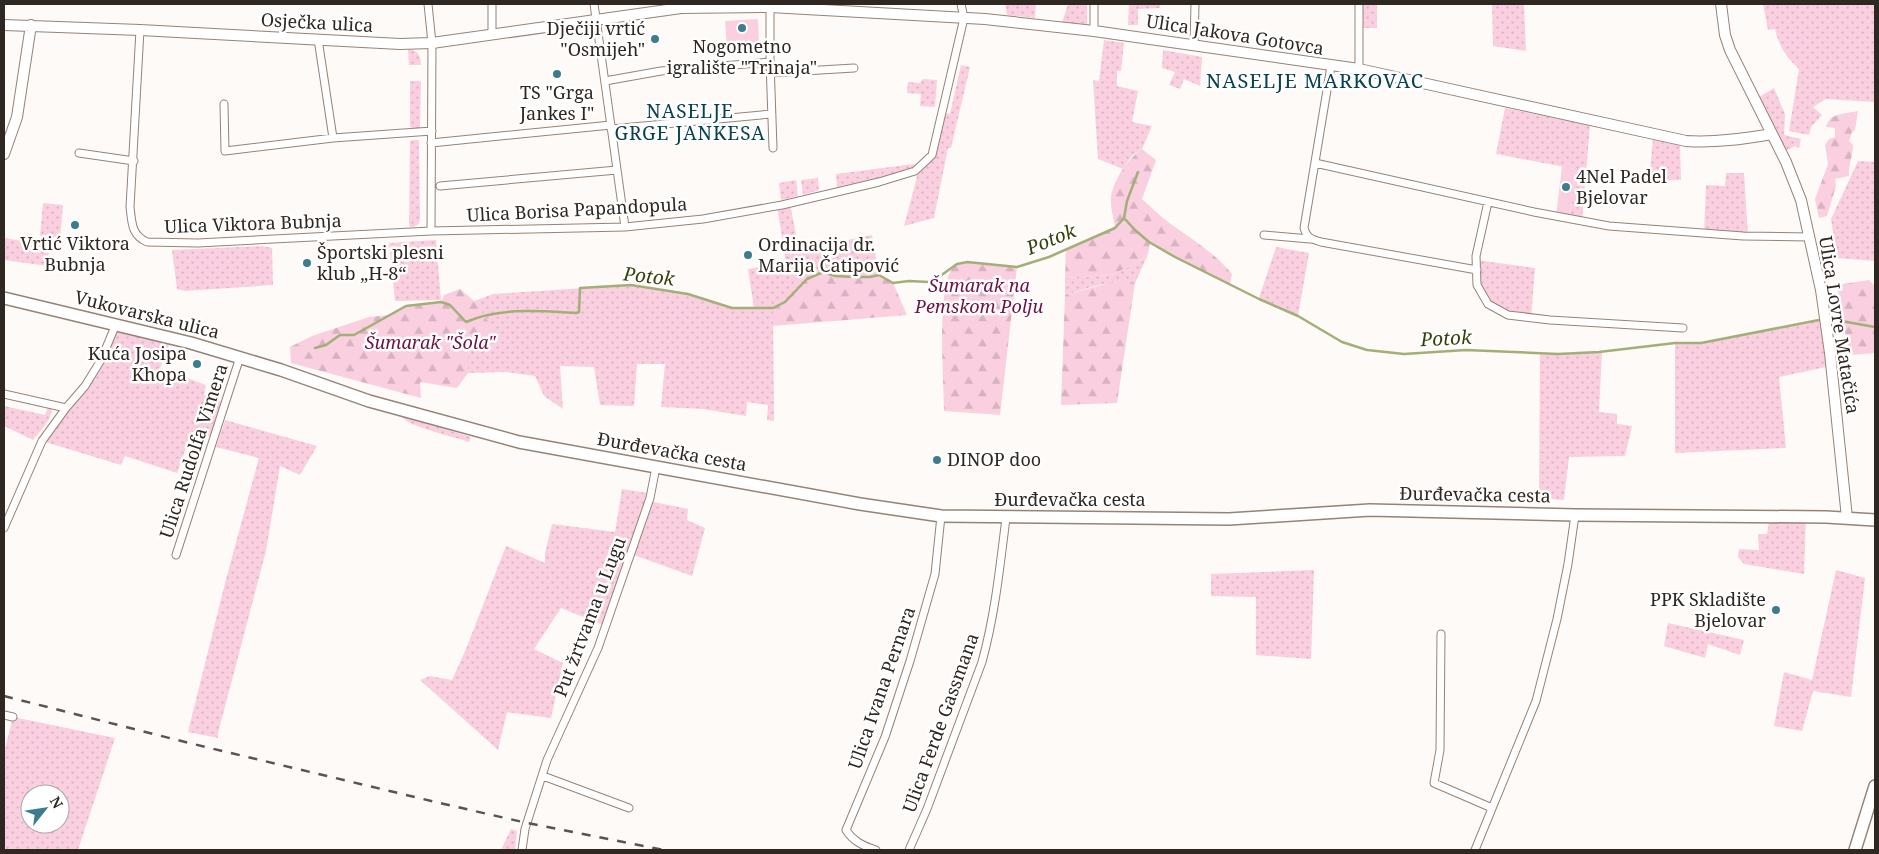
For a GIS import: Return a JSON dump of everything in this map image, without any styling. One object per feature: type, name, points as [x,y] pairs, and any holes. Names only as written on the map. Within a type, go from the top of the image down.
[{"type":"main road","name":"Vukovarska ulica","points":[[4,298],[116,324],[240,357],[281,370]]},
{"type":"main road","name":"Đurđevačka cesta","points":[[281,370],[369,401],[519,442],[860,504],[941,516],[1229,519],[1370,510],[1875,520]]},
{"type":"main road","points":[[1855,850],[1875,786]]},
{"type":"street","points":[[428,4],[432,43],[431,231]]},
{"type":"street","points":[[492,4],[492,34]]},
{"type":"street","points":[[594,4],[625,227]]},
{"type":"street","points":[[961,4],[964,18]]},
{"type":"street","points":[[1094,4],[1094,31]]},
{"type":"street","points":[[1194,46],[1196,4]]},
{"type":"street","points":[[1359,4],[1359,70]]},
{"type":"street","name":"Ulica Lovre Matačića","points":[[1721,4],[1725,35],[1730,50],[1786,162],[1801,200],[1821,290],[1830,354],[1847,518]]},
{"type":"street","name":"Ulica Jakova Gotovca","points":[[596,19],[680,6],[770,6],[1038,24],[1359,70],[1686,141],[1733,140],[1772,134]]},
{"type":"street","points":[[770,6],[771,114],[774,148]]},
{"type":"street","name":"Ulica Borisa Papandopula","points":[[431,231],[625,227],[713,218],[782,206],[915,171],[932,155],[964,18]]},
{"type":"street","name":"Osječka ulica","points":[[4,25],[318,38],[396,44],[432,43],[596,19]]},
{"type":"street","points":[[4,154],[18,117],[31,25]]},
{"type":"street","name":"Ulica Viktora Bubnja","points":[[140,30],[130,207],[132,230],[140,239],[147,242],[198,243],[431,231]]},
{"type":"street","points":[[318,38],[334,138]]},
{"type":"street","points":[[605,81],[661,71],[770,62]]},
{"type":"street","points":[[1310,239],[1304,228],[1331,66]]},
{"type":"street","points":[[770,73],[854,68]]},
{"type":"street","points":[[224,104],[225,151],[334,138],[432,131]]},
{"type":"street","points":[[432,143],[771,114]]},
{"type":"street","points":[[79,153],[134,161]]},
{"type":"street","points":[[1315,163],[1488,202],[1609,226],[1743,236],[1810,237]]},
{"type":"street","points":[[440,186],[617,170]]},
{"type":"street","points":[[1488,202],[1476,256],[1478,285],[1488,304],[1508,315],[1516,316],[1550,320],[1683,328]]},
{"type":"street","points":[[1264,235],[1310,239],[1476,270]]},
{"type":"street","points":[[4,528],[42,441],[66,408],[81,392],[98,365],[116,324]]},
{"type":"street","name":"Ulica Rudolfa Vimera","points":[[176,555],[240,357]]},
{"type":"street","points":[[4,394],[66,408]]},
{"type":"street","name":"Put žrtvama u Lugu","points":[[522,850],[525,829],[547,760],[598,648],[650,498],[656,467]]},
{"type":"street","points":[[1475,850],[1536,701],[1568,564],[1575,515]]},
{"type":"street","name":"Ulica Ivana Pernara","points":[[876,850],[860,844],[846,830],[885,737],[910,661],[935,574],[941,516]]},
{"type":"street","name":"Ulica Ferde Gassmana","points":[[910,848],[982,662],[989,637],[997,589],[1006,518]]},
{"type":"street","points":[[1441,634],[1440,750],[1434,783],[1492,808]]},
{"type":"street","points":[[4,715],[13,717]]},
{"type":"street","points":[[542,776],[629,808]]},
{"type":"green space","points":[[1005,4],[1036,4],[1035,18],[1007,15]]},
{"type":"green space","points":[[1068,4],[1087,4],[1087,24],[1062,23]]},
{"type":"green space","points":[[1129,4],[1160,4],[1160,8],[1138,9],[1138,25],[1128,25]]},
{"type":"green space","points":[[1360,4],[1377,4],[1377,28],[1360,28]]},
{"type":"green space","points":[[1492,4],[1524,4],[1526,51],[1493,46]]},
{"type":"green space","points":[[1763,4],[1875,4],[1875,102],[1826,99],[1813,107],[1822,115],[1811,127],[1809,135],[1789,131],[1799,69],[1784,51],[1775,29],[1768,30]]},
{"type":"green space","name":"Nogometno igralište \"Trinaja\"","points":[[758,19],[759,45],[727,47],[725,21]]},
{"type":"green space","points":[[1104,40],[1124,43],[1121,71],[1117,71],[1117,86],[1138,91],[1132,122],[1152,126],[1142,149],[1132,156],[1123,169],[1098,159],[1093,80],[1099,81]]},
{"type":"green space","points":[[408,49],[418,54],[421,65],[409,65]]},
{"type":"green space","points":[[1163,50],[1202,57],[1200,86],[1184,79],[1180,89],[1169,85],[1175,72],[1162,68]]},
{"type":"green space","points":[[961,65],[970,67],[951,148],[948,148],[934,218],[904,226],[917,177],[915,171],[932,155],[942,112],[950,114]]},
{"type":"green space","points":[[923,79],[937,80],[935,107],[920,106],[921,94],[907,93],[908,82],[920,83]]},
{"type":"green space","points":[[410,81],[421,81],[420,128],[417,129],[410,127]]},
{"type":"green space","points":[[1774,88],[1785,114],[1784,135],[1801,139],[1799,148],[1795,146],[1784,152],[1757,98]]},
{"type":"green space","points":[[1505,108],[1590,125],[1582,221],[1570,219],[1575,169],[1496,154]]},
{"type":"green space","points":[[1858,111],[1855,130],[1852,132],[1849,141],[1853,145],[1849,176],[1835,179],[1836,186],[1827,216],[1819,218],[1815,199],[1828,164],[1825,145],[1829,139],[1835,137],[1835,128],[1826,127],[1834,116]]},
{"type":"green space","points":[[1653,139],[1680,144],[1681,180],[1649,181]]},
{"type":"green space","points":[[410,141],[419,141],[420,220],[419,224],[410,227]]},
{"type":"green space","name":"Šumarak na Pemskom Polju","points":[[1142,149],[1156,160],[1142,199],[1168,222],[1218,259],[1232,274],[1230,284],[1175,257],[1150,242],[1148,254],[1135,264],[1111,275],[1065,278],[1066,249],[1115,228],[1111,205],[1112,190],[1122,170]]},
{"type":"green space","points":[[1858,161],[1875,162],[1875,261],[1837,258],[1831,219]]},
{"type":"green space","points":[[914,164],[915,168],[896,174],[837,187],[836,174]]},
{"type":"green space","points":[[1562,166],[1575,169],[1570,219],[1556,216]]},
{"type":"green space","points":[[1726,173],[1744,173],[1748,236],[1704,233],[1706,185],[1725,186]]},
{"type":"green space","points":[[818,178],[819,190],[803,195],[801,180]]},
{"type":"green space","points":[[796,180],[798,196],[781,200],[779,183]]},
{"type":"green space","points":[[43,203],[63,205],[60,238],[40,236]]},
{"type":"green space","points":[[790,204],[799,250],[872,235],[879,275],[807,279],[785,302],[773,308],[774,421],[767,420],[768,405],[747,402],[746,416],[703,409],[661,407],[665,364],[637,364],[634,406],[600,405],[594,367],[560,366],[563,409],[544,396],[535,376],[506,372],[468,373],[468,354],[479,343],[495,333],[474,301],[493,294],[631,285],[688,294],[732,308],[754,308],[748,269],[786,263],[777,206]]},
{"type":"green space","points":[[4,238],[29,242],[49,248],[48,266],[4,260]]},
{"type":"green space","points":[[436,240],[441,300],[395,301],[389,243]]},
{"type":"green space","points":[[263,246],[272,248],[273,285],[185,291],[177,289],[172,250]]},
{"type":"green space","points":[[1276,247],[1309,253],[1298,316],[1259,298]]},
{"type":"green space","points":[[1148,254],[1135,283],[1108,283],[1065,295],[1065,278],[1111,275],[1135,264]]},
{"type":"green space","points":[[1476,260],[1535,268],[1531,318],[1498,310],[1485,300],[1477,284]]},
{"type":"green space","name":"Šumarak na Pemskom Polju","points":[[967,262],[1017,267],[1000,415],[944,411],[942,336],[944,294],[953,267]]},
{"type":"green space","name":"Šumarak na Pemskom Polju","points":[[823,272],[851,278],[879,275],[893,283],[907,315],[773,326],[773,308],[785,302],[807,279]]},
{"type":"green space","points":[[1869,280],[1875,286],[1875,353],[1849,355],[1837,285]]},
{"type":"green space","name":"Šumarak na Pemskom Polju","points":[[1124,281],[1135,283],[1117,403],[1061,405],[1065,295]]},
{"type":"green space","name":"Šumarak \"Šola\"","points":[[460,289],[474,301],[496,333],[479,343],[468,354],[468,373],[457,388],[420,382],[421,398],[291,363],[290,347],[312,336],[369,317],[388,315],[406,306],[441,302],[444,295]]},
{"type":"green space","points":[[1825,320],[1831,366],[1779,377],[1786,448],[1675,453],[1675,343],[1701,343]]},
{"type":"green space","points":[[113,331],[170,342],[160,368],[206,385],[204,395],[225,403],[214,437],[192,432],[177,473],[125,456],[121,465],[42,441],[81,392]]},
{"type":"green space","points":[[1602,352],[1599,412],[1617,414],[1617,424],[1632,426],[1625,456],[1569,457],[1564,500],[1539,498],[1540,353]]},
{"type":"green space","points":[[4,406],[45,415],[48,407],[52,408],[48,421],[33,440],[4,426]]},
{"type":"green space","points":[[400,415],[471,437],[469,442],[431,431],[411,423]]},
{"type":"green space","points":[[225,420],[317,446],[300,475],[280,466],[266,551],[218,738],[188,732],[225,583],[259,458],[216,447]]},
{"type":"green space","points":[[622,489],[648,493],[649,501],[688,509],[687,520],[705,528],[692,576],[631,554],[606,626],[561,608],[534,649],[563,663],[551,718],[507,712],[498,750],[420,680],[430,676],[452,680],[506,546],[545,563],[545,553],[552,524],[615,532]]},
{"type":"green space","points":[[1770,516],[1806,517],[1804,574],[1744,564],[1738,557],[1739,549],[1759,550],[1758,534],[1767,534]]},
{"type":"green space","points":[[1314,570],[1311,659],[1256,655],[1256,597],[1211,596],[1211,574]]},
{"type":"green space","points":[[1836,570],[1865,578],[1851,697],[1813,691],[1802,731],[1774,726],[1784,672],[1812,680]]},
{"type":"green space","points":[[1668,623],[1744,640],[1740,655],[1708,644],[1705,658],[1664,646]]},
{"type":"green space","points":[[13,717],[115,738],[78,850],[4,850],[4,752]]},
{"type":"green space","points":[[511,829],[517,831],[515,850],[501,850]]},
{"type":"waterway","points":[[1124,218],[1127,201],[1138,172]]},
{"type":"waterway","name":"Potok","points":[[315,348],[326,345],[340,335],[354,335],[406,306],[441,302],[450,305],[466,322],[479,317],[506,312],[576,313],[579,312],[580,288],[631,285],[688,294],[732,308],[773,308],[785,302],[807,279],[823,272],[835,276],[870,277],[879,275],[893,283],[909,281],[929,282],[957,264],[967,262],[1017,267],[1049,257],[1115,228],[1124,218],[1149,242],[1175,257],[1259,299],[1298,316],[1342,342],[1367,350],[1404,354],[1466,350],[1558,354],[1599,352],[1675,343],[1701,343],[1819,320]]},
{"type":"waterway","points":[[1830,319],[1875,327]]},
{"type":"railway","points":[[4,696],[189,743],[444,804],[527,823],[664,850]]},
{"type":"place","name":"Nogometno igralište \"Trinaja\"","points":[[742,28]]},
{"type":"place","name":"Dječiji vrtić \"Osmijeh\"","points":[[655,39]]},
{"type":"place","name":"TS \"Grga Jankes I\"","points":[[557,74]]},
{"type":"place","name":"4Nel Padel Bjelovar","points":[[1566,187]]},
{"type":"place","name":"Vrtić Viktora Bubnja","points":[[75,225]]},
{"type":"place","name":"Ordinacija dr. Marija Čatipović","points":[[748,255]]},
{"type":"place","name":"Športski plesni klub „H-8“","points":[[307,263]]},
{"type":"place","name":"Kuća Josipa Khopa","points":[[197,364]]},
{"type":"place","name":"DINOP doo","points":[[937,460]]},
{"type":"place","name":"PPK Skladište Bjelovar","points":[[1776,610]]},
{"type":"district","name":"NASELJE MARKOVAC","points":[[1315,81]]},
{"type":"district","name":"NASELJE GRGE JANKESA","points":[[690,122]]}]
